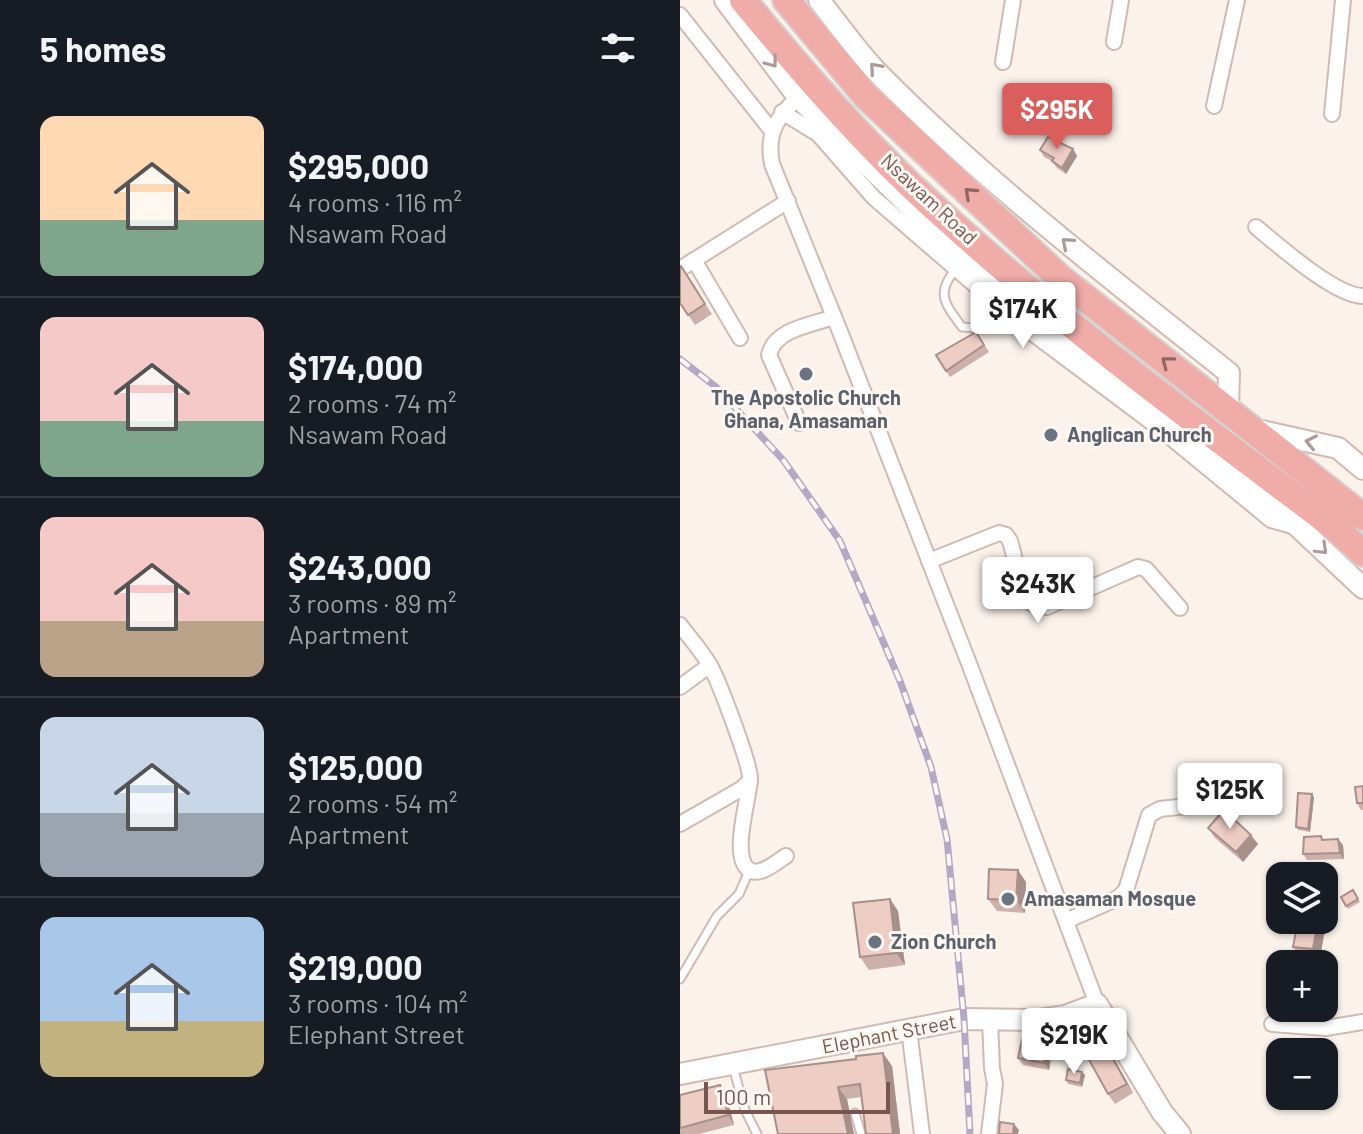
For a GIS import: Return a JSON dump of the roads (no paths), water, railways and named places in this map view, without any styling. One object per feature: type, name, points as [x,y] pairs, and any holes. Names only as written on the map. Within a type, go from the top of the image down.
[{"type":"highway","name":"Nsawam Road","points":[[743,0],[805,90],[910,185],[1045,304],[1327,521],[1363,553]]},
{"type":"highway","name":"Nsawam Road","points":[[786,0],[866,96],[1060,278],[1363,517]]},
{"type":"main road","points":[[725,0],[970,265],[1278,508],[1363,588]]},
{"type":"main road","points":[[819,0],[879,74],[969,158],[1082,256],[1229,373],[1228,411]]},
{"type":"main road","points":[[1253,429],[1338,448],[1363,469]]},
{"type":"main road","points":[[1097,1004],[1162,1112],[1180,1134]]},
{"type":"main road","name":"Elephant Street","points":[[680,1074],[964,1019],[1052,1018],[1097,1004]]},
{"type":"street","points":[[1003,62],[1013,0]]},
{"type":"street","points":[[1114,42],[1121,0]]},
{"type":"street","points":[[1214,106],[1237,0]]},
{"type":"street","points":[[1332,114],[1343,0]]},
{"type":"street","points":[[680,15],[772,131]]},
{"type":"street","points":[[805,90],[782,112],[772,131],[768,146],[772,164],[929,561],[1097,1004]]},
{"type":"street","points":[[782,112],[818,134],[874,198],[1004,310],[1159,428],[1271,520],[1299,528]]},
{"type":"street","points":[[680,269],[788,201]]},
{"type":"street","points":[[1256,227],[1307,268],[1344,291],[1363,296]]},
{"type":"street","points":[[694,260],[740,338]]},
{"type":"street","points":[[799,423],[769,355],[772,345],[779,336],[834,317]]},
{"type":"street","points":[[929,561],[999,533],[1006,535],[1010,541],[1025,593],[1036,606],[1047,607],[1138,567],[1146,569],[1180,608]]},
{"type":"street","points":[[680,625],[710,665],[750,770],[740,854],[742,861],[749,870],[762,870],[786,856]]},
{"type":"street","points":[[680,687],[710,665]]},
{"type":"street","points":[[680,824],[750,781]]},
{"type":"street","points":[[1066,921],[1118,898],[1126,890],[1149,815],[1160,809],[1206,804]]},
{"type":"street","points":[[989,1134],[995,1084],[990,1020]]},
{"type":"street","points":[[1272,1024],[1326,1028],[1363,1022]]},
{"type":"street","points":[[909,1029],[922,1134]]},
{"type":"lane","points":[[956,269],[948,278],[944,296],[946,305],[962,327],[976,328],[1004,310]]},
{"type":"lane","points":[[680,979],[717,916],[739,894],[749,870]]},
{"type":"lane","points":[[732,1065],[745,1110],[757,1134]]},
{"type":"lane","points":[[855,1113],[861,1134]]},
{"type":"railway","points":[[680,359],[716,387],[784,461],[840,541],[900,681],[931,767],[947,839],[964,1019],[970,1134]]},
{"type":"place","name":"The Apostolic Church Ghana, Amasaman","points":[[806,374]]},
{"type":"place","name":"Anglican Church","points":[[1051,435]]},
{"type":"place","name":"Amasaman Mosque","points":[[1008,899]]},
{"type":"place","name":"Zion Church","points":[[875,942]]}]
